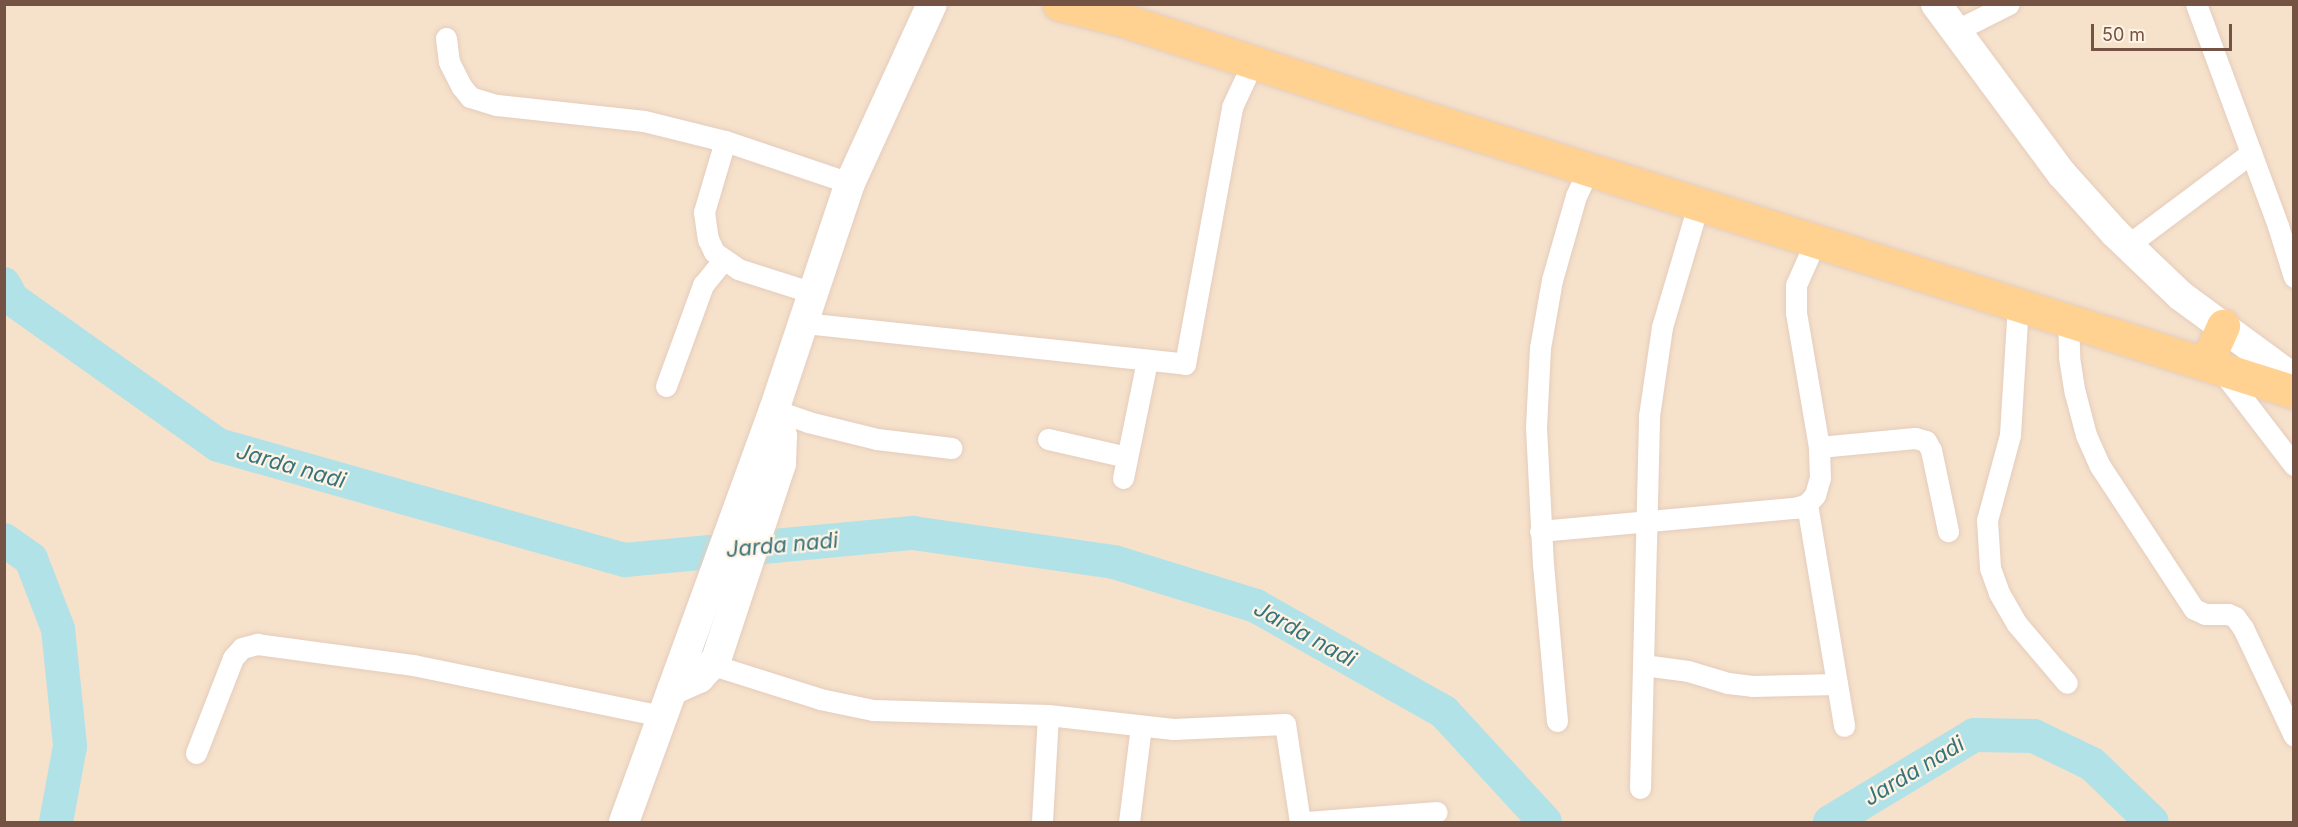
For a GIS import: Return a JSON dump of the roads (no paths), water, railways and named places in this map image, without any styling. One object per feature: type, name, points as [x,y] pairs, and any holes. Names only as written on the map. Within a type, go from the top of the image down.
[{"type":"main road","points":[[1059,4],[1123,20],[2294,392]]},
{"type":"main road","points":[[2213,366],[2223,326]]},
{"type":"street","points":[[624,822],[769,423],[850,183],[932,4]]},
{"type":"street","points":[[1936,4],[2062,174],[2128,245],[2181,296],[2294,379]]},
{"type":"street","points":[[1955,31],[2010,4]]},
{"type":"street","points":[[2196,4],[2294,277]]},
{"type":"street","points":[[446,38],[449,62],[470,97],[497,105],[644,121],[725,141],[850,183]]},
{"type":"street","points":[[804,323],[1185,364],[1232,107],[1253,62]]},
{"type":"street","points":[[725,141],[704,212],[708,239],[714,252],[738,269],[813,293]]},
{"type":"street","points":[[2128,245],[2251,153]]},
{"type":"street","points":[[1557,721],[1540,531],[1536,427],[1540,348],[1557,259],[1576,196],[1589,168]]},
{"type":"street","points":[[1640,788],[1647,447],[1655,369],[1674,282],[1699,202]]},
{"type":"street","points":[[1540,531],[1795,508],[1807,504],[1815,495],[1820,478],[1819,447],[1796,313],[1796,285],[1816,240]]},
{"type":"street","points":[[666,386],[703,285],[724,259]]},
{"type":"street","points":[[2018,304],[2010,435],[1987,520],[1990,568],[1999,593],[2018,624],[2067,683]]},
{"type":"street","points":[[2068,320],[2069,357],[2075,393],[2086,435],[2100,466],[2194,609],[2205,614],[2228,614],[2235,617],[2243,628],[2294,736]]},
{"type":"street","points":[[1123,478],[1147,361]]},
{"type":"street","points":[[2213,366],[2294,465]]},
{"type":"street","points":[[769,423],[808,422],[877,439],[951,448]]},
{"type":"street","points":[[195,753],[233,658],[242,648],[257,644],[670,696],[692,682],[715,662],[777,478],[783,446],[769,423]]},
{"type":"street","points":[[1819,447],[1915,438],[1926,441],[1931,450],[1948,531]]},
{"type":"street","points":[[1048,439],[1127,457]]},
{"type":"street","points":[[1807,504],[1844,726]]},
{"type":"street","points":[[715,662],[846,706],[873,710],[1048,715],[1142,726],[1184,728],[1284,724],[1300,822]]},
{"type":"street","points":[[1642,665],[1688,671],[1752,686],[1837,684]]},
{"type":"street","points":[[1042,822],[1048,715]]},
{"type":"street","points":[[1129,822],[1142,726]]},
{"type":"street","points":[[1307,822],[1437,812]]},
{"type":"waterway","name":"Jarda nadi","points":[[4,284],[12,299],[218,445],[625,560],[913,533],[1114,562],[1256,606],[1444,712],[1545,822]]},
{"type":"waterway","points":[[4,540],[31,559],[58,629],[70,746],[56,822]]},
{"type":"waterway","name":"Jarda nadi","points":[[1830,822],[1974,735],[2034,736],[2092,764],[2152,822]]}]
